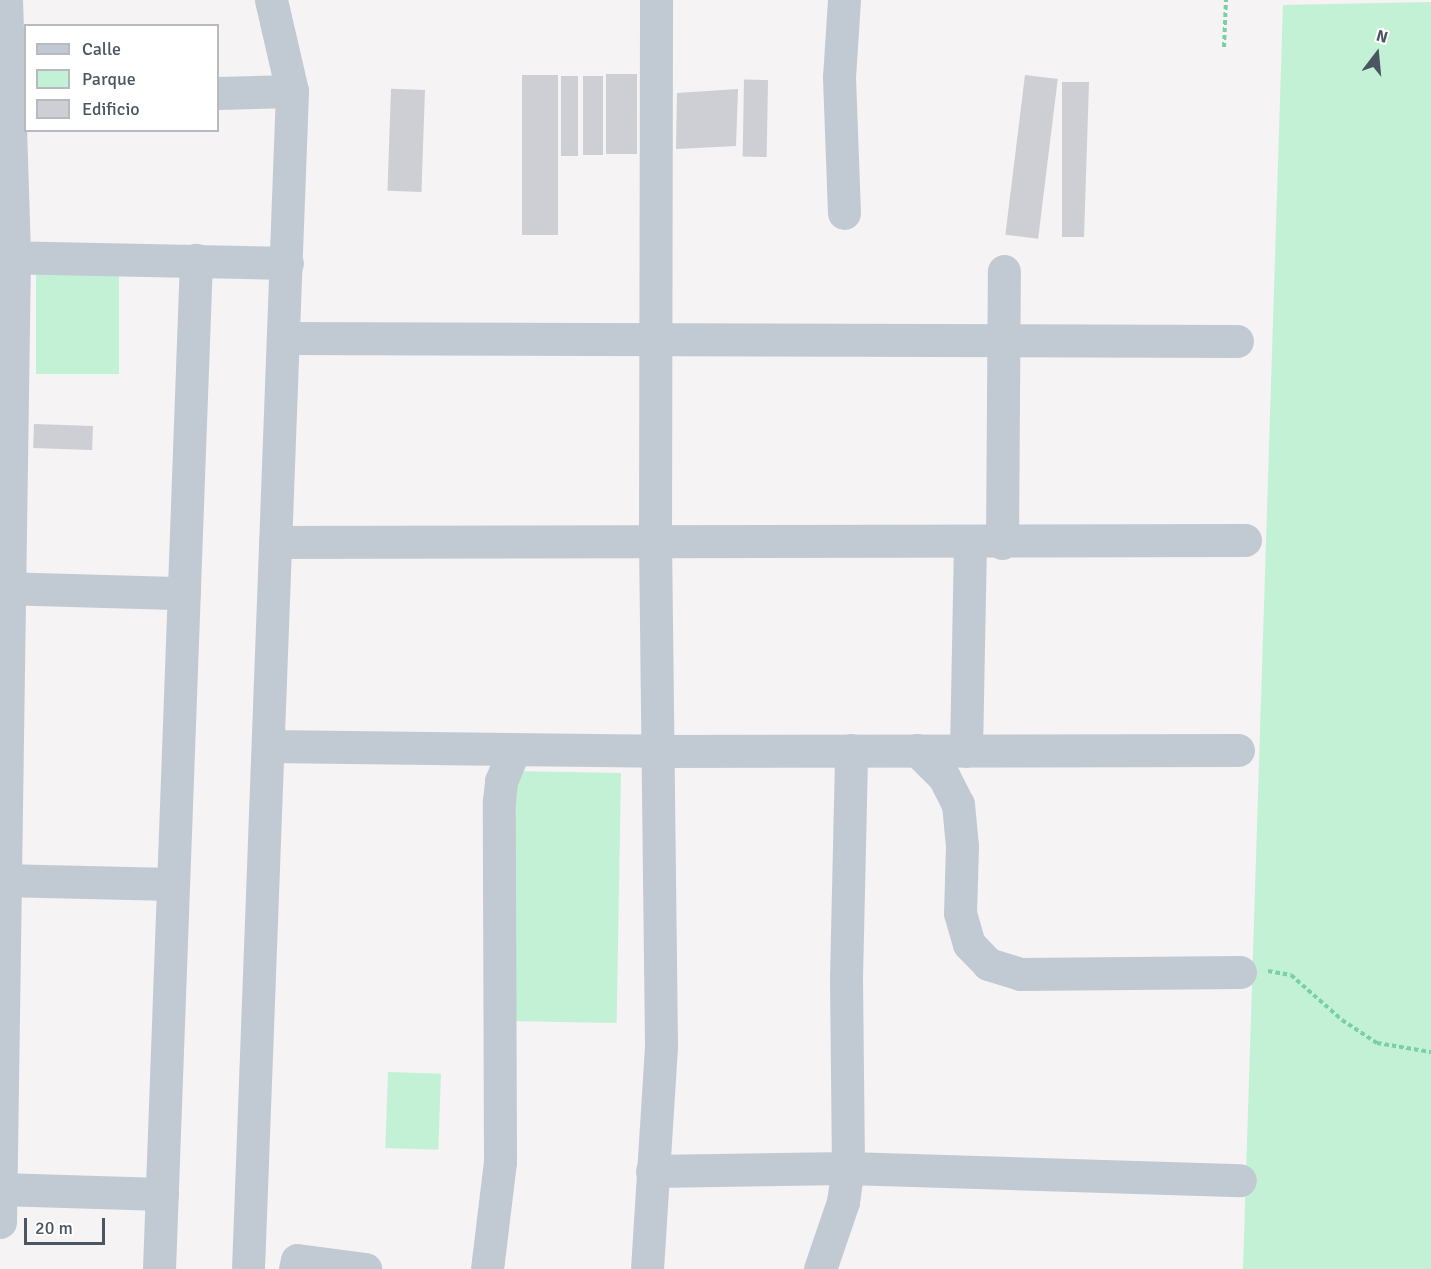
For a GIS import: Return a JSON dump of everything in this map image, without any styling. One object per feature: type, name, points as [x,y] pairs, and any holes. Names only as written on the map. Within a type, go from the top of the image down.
[{"type":"street","points":[[0,1222],[7,257],[11,96],[6,0]]},
{"type":"street","points":[[248,1269],[275,542],[285,338],[292,91],[271,0]]},
{"type":"street","points":[[647,1269],[662,1045],[660,751],[655,541],[658,337],[656,0]]},
{"type":"street","points":[[844,0],[839,76],[844,213]]},
{"type":"street","points":[[219,93],[292,91]]},
{"type":"street","points":[[7,257],[287,263]]},
{"type":"street","points":[[159,1269],[196,260]]},
{"type":"street","points":[[1002,543],[1004,271]]},
{"type":"street","points":[[285,338],[658,337],[1003,342],[1237,341]]},
{"type":"street","points":[[275,542],[1002,543],[1245,540]]},
{"type":"street","points":[[966,751],[970,543]]},
{"type":"street","points":[[4,588],[184,593]]},
{"type":"street","points":[[268,746],[660,751],[1238,750]]},
{"type":"street","points":[[487,1269],[500,1162],[499,801],[501,781],[514,750]]},
{"type":"street","points":[[820,1269],[843,1202],[848,1168],[846,978],[851,750]]},
{"type":"street","points":[[917,750],[944,777],[958,804],[962,846],[960,914],[969,944],[988,964],[1020,975],[1240,972]]},
{"type":"street","points":[[2,880],[173,884]]},
{"type":"street","points":[[652,1171],[848,1168],[1240,1180]]},
{"type":"street","points":[[0,1189],[162,1194]]},
{"type":"street","points":[[295,1269],[297,1260],[365,1269]]},
{"type":"path","points":[[1224,47],[1226,0]]},
{"type":"path","points":[[1240,972],[1291,975],[1368,1038],[1431,1052]]},
{"type":"green space","points":[[1431,2],[1431,1269],[1243,1269],[1283,5]]},
{"type":"green space","points":[[36,273],[119,273],[119,374],[36,374]]},
{"type":"green space","points":[[510,771],[621,773],[617,1023],[506,1021]]},
{"type":"green space","points":[[388,1072],[441,1074],[438,1150],[385,1148]]},
{"type":"building","points":[[606,74],[637,74],[637,154],[606,154]]},
{"type":"building","points":[[522,75],[558,75],[558,235],[522,235]]},
{"type":"building","points":[[1025,75],[1058,79],[1038,239],[1005,235]]},
{"type":"building","points":[[561,76],[578,76],[578,156],[561,156]]},
{"type":"building","points":[[583,76],[603,76],[603,155],[583,155]]},
{"type":"building","points":[[744,80],[768,80],[767,157],[743,157]]},
{"type":"building","points":[[1062,82],[1089,82],[1084,237],[1062,237]]},
{"type":"building","points":[[391,89],[425,90],[421,192],[387,191]]},
{"type":"building","points":[[738,89],[736,146],[676,149],[677,93]]},
{"type":"building","points":[[34,424],[93,426],[92,450],[33,448]]}]
